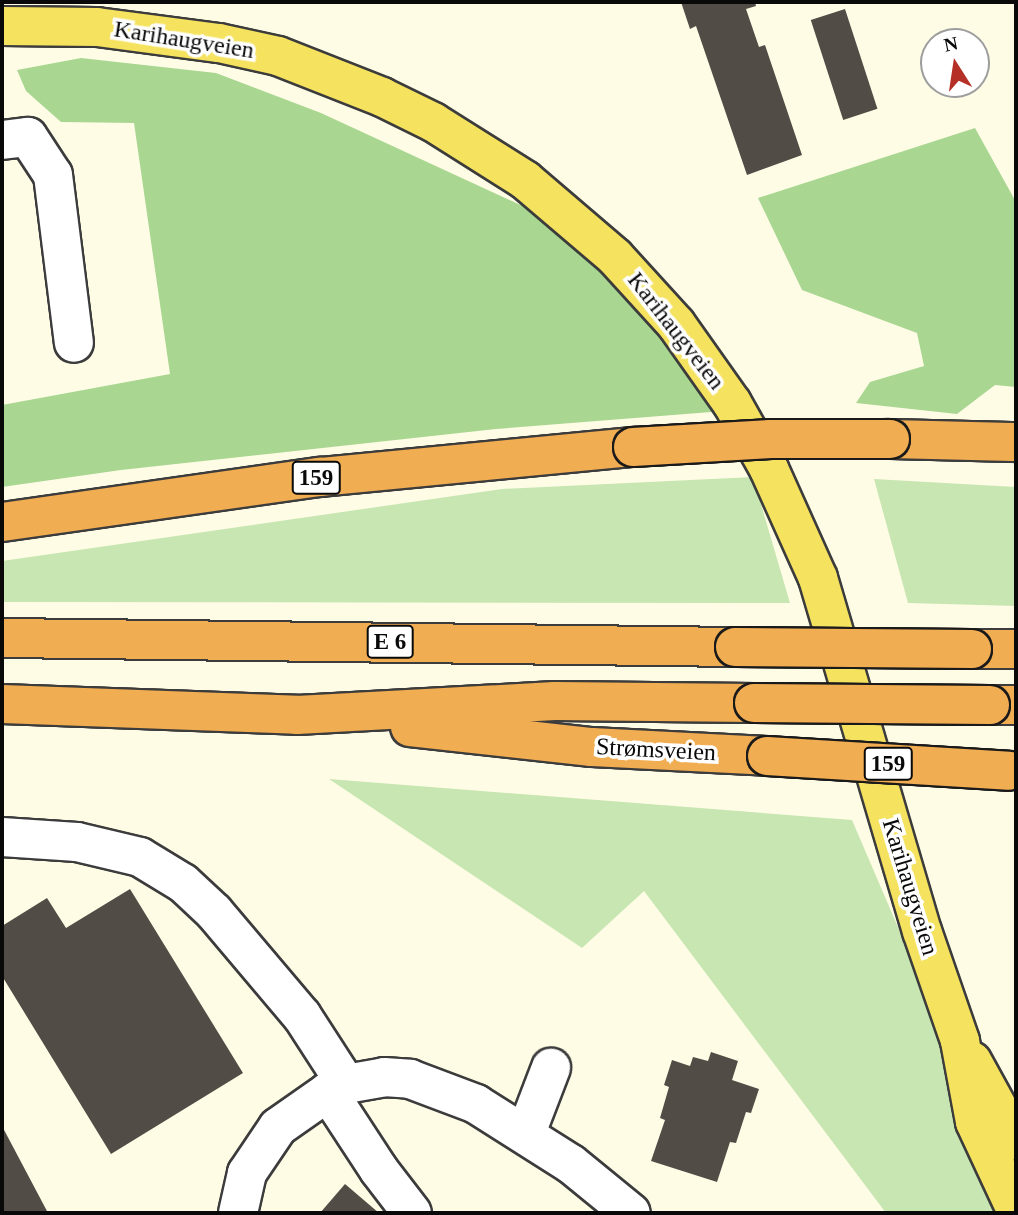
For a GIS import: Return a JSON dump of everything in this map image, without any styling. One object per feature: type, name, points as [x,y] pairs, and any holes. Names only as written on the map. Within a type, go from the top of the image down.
[{"type":"highway","name":"159","points":[[2,522],[332,476],[633,447],[771,439],[1016,442]]},
{"type":"highway","name":"E 6","points":[[2,638],[1016,649]]},
{"type":"highway","points":[[2,704],[296,715],[555,701],[1003,705]]},
{"type":"highway","name":"Strømsveien","points":[[296,715],[592,747],[1012,771]]},
{"type":"main road","name":"Karihaugveien","points":[[2,26],[97,27],[185,37],[278,56],[334,77],[433,122],[525,180],[570,216],[645,288],[676,324],[732,403],[769,469],[803,542],[829,612],[922,931],[960,1041],[975,1122],[1016,1210]]},
{"type":"main road","name":"Karihaugveien","points":[[960,1041],[1016,1141]]},
{"type":"street","points":[[2,139],[28,137],[53,175],[74,343]]},
{"type":"street","points":[[2,837],[77,842],[140,857],[183,883],[214,912],[302,1016],[379,1170],[412,1213]]},
{"type":"street","points":[[526,1133],[551,1069]]},
{"type":"street","points":[[238,1213],[247,1172],[278,1127],[337,1088],[384,1077],[410,1079],[476,1104],[526,1133],[598,1184],[631,1213]]},
{"type":"green space","points":[[81,58],[216,73],[321,113],[566,226],[645,287],[724,411],[496,429],[121,470],[2,487],[2,405],[170,374],[134,123],[61,122],[26,91],[17,70]]},
{"type":"green space","points":[[975,128],[1016,202],[1016,387],[995,385],[957,414],[856,403],[870,382],[924,366],[917,333],[802,290],[758,198]]},
{"type":"green space","points":[[753,477],[790,603],[2,602],[2,561],[502,489]]},
{"type":"green space","points":[[874,479],[1016,487],[1016,606],[908,603]]},
{"type":"green space","points":[[329,779],[852,820],[1016,1202],[1016,1213],[886,1213],[644,891],[582,948]]},
{"type":"building","points":[[681,2],[755,2],[756,6],[746,9],[759,47],[765,45],[802,155],[747,175],[696,26],[690,29]]},
{"type":"building","points":[[845,9],[877,109],[843,120],[811,20]]},
{"type":"building","points":[[130,889],[243,1073],[111,1154],[2,976],[2,926],[47,898],[66,928]]},
{"type":"building","points":[[711,1052],[738,1061],[732,1080],[759,1089],[751,1113],[746,1112],[736,1143],[730,1142],[717,1182],[651,1161],[665,1120],[660,1118],[669,1087],[664,1085],[672,1060],[690,1066],[693,1057],[708,1061]]},
{"type":"building","points":[[2,1126],[48,1213],[2,1213]]},
{"type":"building","points":[[345,1184],[379,1213],[320,1213]]}]
